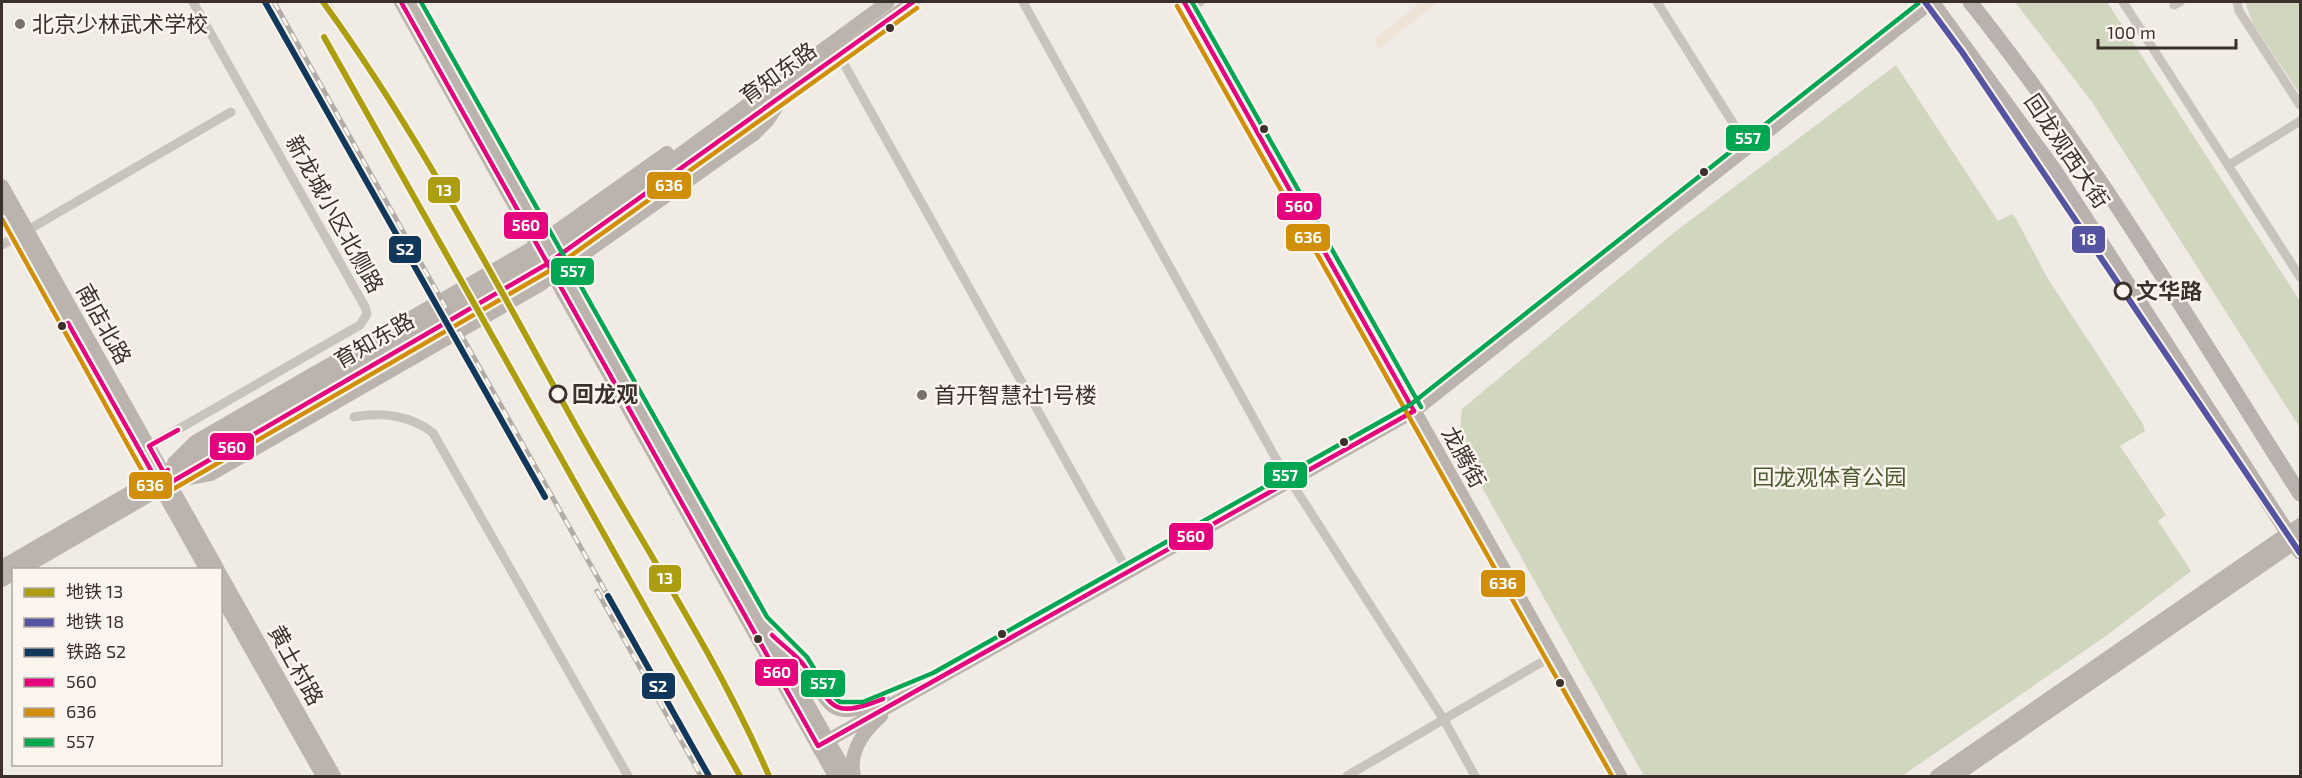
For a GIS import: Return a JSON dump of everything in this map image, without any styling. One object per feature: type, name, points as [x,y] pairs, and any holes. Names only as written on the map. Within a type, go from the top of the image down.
[{"type":"main road","points":[[401,2],[533,226]]},
{"type":"main road","points":[[413,2],[569,291],[823,743],[848,777]]},
{"type":"main road","name":"育知东路","points":[[2,567],[162,481],[547,264],[787,84],[888,2]]},
{"type":"main road","name":"育知东路","points":[[787,84],[839,55],[913,2]]},
{"type":"main road","points":[[823,743],[1414,411],[1931,2]]},
{"type":"main road","name":"回龙观西大街","points":[[1931,2],[2056,172],[2297,539]]},
{"type":"main road","name":"回龙观西大街","points":[[1970,2],[2022,68],[2077,147],[2301,494]]},
{"type":"main road","name":"龙腾街","points":[[1191,4],[1414,411],[1620,777]]},
{"type":"main road","points":[[162,481],[195,442],[536,246],[734,104],[787,84]]},
{"type":"main road","name":"南店北路","points":[[2,186],[23,233],[162,481]]},
{"type":"main road","name":"南店北路","points":[[2,206],[23,233],[149,446],[162,481]]},
{"type":"main road","points":[[569,291],[761,621],[823,743],[835,777]]},
{"type":"main road","points":[[162,481],[206,568]]},
{"type":"main road","points":[[162,481],[217,568]]},
{"type":"main road","name":"育知东路","points":[[23,568],[162,481]]},
{"type":"main road","points":[[1938,777],[2297,539]]},
{"type":"main road","points":[[1955,777],[2297,539]]},
{"type":"main road","name":"黄土村路","points":[[222,578],[334,777]]},
{"type":"main road","name":"黄土村路","points":[[222,598],[323,777]]},
{"type":"main road","points":[[761,621],[775,638],[801,662],[823,698],[838,709],[864,709],[936,680]]},
{"type":"main road","points":[[854,777],[853,759],[861,738],[878,719],[908,696]]},
{"type":"street","name":"新龙城小区北侧路","points":[[149,446],[360,325],[367,314],[193,2]]},
{"type":"street","points":[[1023,2],[1290,481],[1444,720],[1475,777]]},
{"type":"street","points":[[1657,2],[1748,147]]},
{"type":"street","points":[[2123,2],[2301,277]]},
{"type":"street","points":[[2237,2],[2240,11],[2301,105]]},
{"type":"street","points":[[839,55],[1128,572]]},
{"type":"street","points":[[2,245],[231,112]]},
{"type":"street","points":[[2229,165],[2301,121]]},
{"type":"street","points":[[354,417],[372,414],[394,415],[422,426],[433,434],[624,775]]},
{"type":"street","points":[[1347,777],[1552,656]]},
{"type":"green space","points":[[2015,2],[2107,2],[2300,301],[2300,428],[2092,102]]},
{"type":"green space","points":[[2245,2],[2300,2],[2300,94],[2253,24]]},
{"type":"green space","name":"回龙观体育公园","points":[[1896,65],[1998,221],[2012,214],[2015,217],[2048,279],[2143,424],[2145,431],[2120,446],[2166,515],[2158,521],[2191,571],[2106,636],[1902,776],[1644,776],[1479,482],[1460,429],[1462,409],[1676,231]]},
{"type":"shaded area","points":[[1421,2],[1438,2],[1378,49],[1375,39]]},
{"type":"railway","points":[[274,2],[608,596]]},
{"type":"railway","points":[[327,2],[344,29]]},
{"type":"railway","points":[[597,591],[701,776]]},
{"type":"metro line","name":"13","points":[[323,2],[395,108],[460,218],[585,442],[705,648],[769,776]]},
{"type":"metro line","name":"18","points":[[1925,2],[1962,52],[2300,553]]},
{"type":"metro line","name":"13","points":[[324,37],[740,776]]},
{"type":"rail line","name":"S2","points":[[265,2],[545,497]]},
{"type":"rail line","name":"S2","points":[[608,596],[709,776]]},
{"type":"transit line","name":"560","points":[[401,2],[818,746],[1414,411]]},
{"type":"transit line","name":"557","points":[[421,2],[767,617],[807,657],[829,693],[840,702],[863,702],[933,673],[1410,405],[1920,2]]},
{"type":"transit line","name":"560","points":[[68,323],[161,488],[547,264],[913,2]]},
{"type":"transit line","name":"560","points":[[1184,2],[1414,411]]},
{"type":"transit line","name":"557","points":[[1192,2],[1421,407]]},
{"type":"transit line","name":"636","points":[[1177,6],[1612,776]]},
{"type":"transit line","name":"636","points":[[2,219],[154,492],[163,495],[551,270],[917,8]]},
{"type":"transit line","name":"560","points":[[168,470],[164,473],[149,446],[178,430]]},
{"type":"transit line","name":"560","points":[[772,635],[803,664],[834,705],[841,708],[852,708],[883,699]]},
{"type":"place","name":"北京少林武术学校","points":[[20,24]]},
{"type":"place","name":"文华路","points":[[2123,291]]},
{"type":"place","name":"回龙观","points":[[558,394]]},
{"type":"place","name":"首开智慧社1号楼","points":[[922,395]]}]
